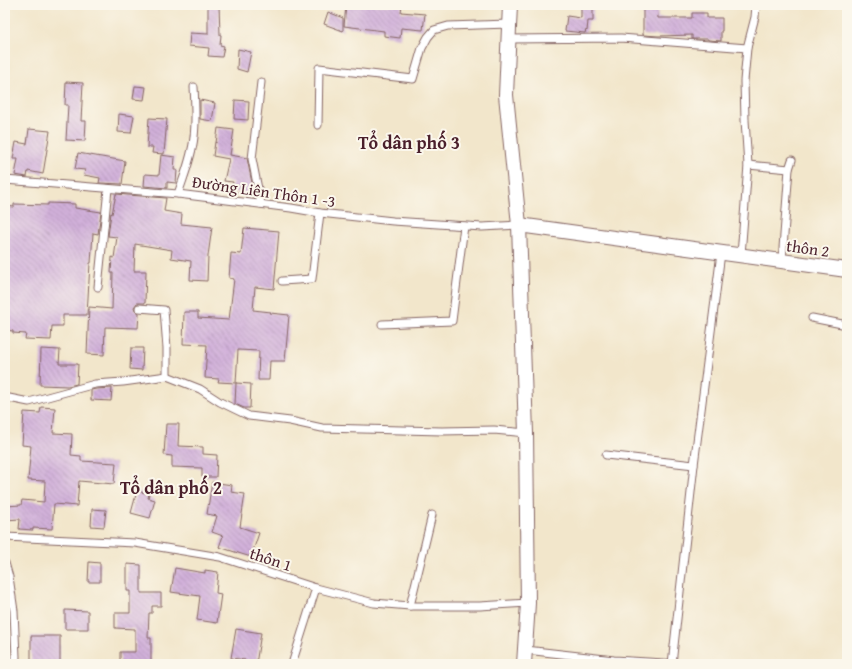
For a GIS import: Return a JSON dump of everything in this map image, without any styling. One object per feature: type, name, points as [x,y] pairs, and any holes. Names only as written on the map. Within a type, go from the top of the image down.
[{"type":"street","points":[[510,5],[506,95],[519,225],[526,433],[528,603],[525,657]]},
{"type":"street","name":"thôn 2","points":[[519,225],[847,270]]},
{"type":"lane","points":[[741,255],[748,165],[744,81],[747,48],[755,17],[756,5]]},
{"type":"lane","points":[[318,125],[319,68],[413,79],[422,48],[434,30],[448,26],[509,24]]},
{"type":"lane","points":[[508,39],[621,38],[747,48]]},
{"type":"lane","points":[[261,82],[252,159],[261,204]]},
{"type":"lane","points":[[178,194],[191,154],[194,138],[194,87]]},
{"type":"lane","points":[[782,261],[789,169],[792,160]]},
{"type":"lane","points":[[748,165],[789,169]]},
{"type":"lane","name":"Đường Liên Thôn 1 -3","points":[[5,180],[178,194],[393,221],[482,227],[519,225]]},
{"type":"lane","points":[[98,287],[108,189]]},
{"type":"lane","points":[[282,281],[312,279],[320,213]]},
{"type":"lane","points":[[382,324],[452,321],[464,226]]},
{"type":"lane","points":[[672,664],[694,466],[721,253]]},
{"type":"lane","points":[[139,308],[164,310],[167,348],[167,376]]},
{"type":"lane","points":[[812,318],[847,325]]},
{"type":"lane","points":[[9,398],[29,402],[95,384],[124,382],[167,376],[200,389],[220,402],[249,416],[290,421],[322,428],[442,431],[494,430],[526,433]]},
{"type":"lane","points":[[606,455],[694,466]]},
{"type":"lane","points":[[410,606],[432,515]]},
{"type":"lane","name":"thôn 1","points":[[5,537],[135,543],[220,557],[316,588],[374,603],[410,606],[480,606],[528,603]]},
{"type":"lane","points":[[5,563],[9,577],[14,611],[15,664]]},
{"type":"lane","points":[[292,664],[316,588]]},
{"type":"lane","points":[[525,657],[681,664]]},
{"type":"building","points":[[208,5],[219,5],[221,35],[220,45],[224,46],[222,57],[208,56],[209,48],[189,46],[190,33],[208,34]]},
{"type":"building","points":[[346,5],[402,5],[401,12],[425,14],[423,30],[401,28],[400,38],[384,36],[384,31],[344,26]]},
{"type":"building","points":[[581,5],[593,5],[593,21],[588,21],[587,31],[586,30],[585,33],[565,31],[567,16],[581,18]]},
{"type":"building","points":[[643,6],[657,6],[658,18],[692,18],[692,13],[707,13],[707,18],[722,18],[721,41],[692,39],[692,35],[643,35]]},
{"type":"building","points":[[328,12],[343,18],[343,31],[324,24]]},
{"type":"building","points":[[238,49],[251,52],[247,72],[237,69]]},
{"type":"building","points":[[66,82],[83,83],[81,121],[86,121],[85,141],[66,140],[68,105],[65,105]]},
{"type":"building","points":[[135,86],[146,87],[144,100],[133,99]]},
{"type":"building","points":[[200,100],[215,103],[212,121],[200,119]]},
{"type":"building","points":[[235,100],[249,101],[248,120],[234,119]]},
{"type":"building","points":[[119,114],[134,116],[131,133],[118,132]]},
{"type":"building","points":[[149,118],[167,119],[164,154],[152,153],[153,147],[147,147]]},
{"type":"building","points":[[218,128],[234,130],[230,155],[247,158],[255,198],[246,197],[247,194],[231,191],[233,182],[224,181],[229,159],[213,156]]},
{"type":"building","points":[[29,129],[50,131],[43,174],[28,171],[27,177],[15,175],[18,159],[13,159],[16,142],[27,144]]},
{"type":"building","points":[[78,153],[125,161],[122,184],[99,183],[100,178],[84,175],[85,170],[75,169]]},
{"type":"building","points":[[161,155],[175,157],[174,170],[177,170],[176,183],[167,182],[167,188],[144,186],[145,174],[159,175]]},
{"type":"building","points":[[116,194],[166,198],[164,211],[182,214],[181,224],[212,227],[208,256],[207,281],[190,280],[191,261],[171,258],[172,250],[135,244],[134,271],[146,271],[145,303],[137,303],[134,307],[139,313],[138,328],[105,327],[104,355],[87,354],[89,307],[112,309],[112,257],[114,258],[117,237],[108,236],[111,213],[112,214]]},
{"type":"building","points":[[48,203],[75,204],[75,208],[101,212],[98,234],[93,233],[87,315],[63,315],[63,326],[52,326],[51,340],[25,339],[26,334],[13,333],[13,331],[5,330],[5,206],[14,207],[14,204],[48,205]]},
{"type":"building","points":[[244,228],[279,231],[274,289],[255,287],[253,310],[289,315],[285,361],[270,361],[269,380],[258,380],[259,351],[238,350],[236,383],[218,382],[219,379],[205,378],[207,345],[183,344],[184,312],[198,312],[198,318],[229,320],[234,279],[229,278],[231,253],[241,254]]},
{"type":"building","points":[[131,348],[143,348],[142,370],[130,369]]},
{"type":"building","points":[[41,349],[60,350],[59,364],[78,364],[77,384],[68,386],[40,385]]},
{"type":"building","points":[[236,383],[251,384],[250,408],[244,408],[235,404]]},
{"type":"building","points":[[112,388],[111,401],[91,400],[91,390]]},
{"type":"building","points":[[41,407],[55,408],[53,433],[72,434],[71,455],[81,456],[81,461],[116,463],[114,484],[79,481],[77,506],[54,504],[52,529],[19,529],[20,519],[5,520],[5,506],[21,505],[22,500],[44,502],[45,481],[28,480],[31,446],[22,445],[24,412],[40,413]]},
{"type":"building","points":[[166,424],[179,424],[178,446],[203,447],[203,454],[217,455],[216,477],[202,477],[202,468],[172,467],[172,456],[164,455]]},
{"type":"building","points":[[212,482],[232,485],[231,492],[245,494],[240,527],[259,533],[251,557],[219,547],[223,536],[212,532],[217,516],[207,514]]},
{"type":"building","points":[[137,491],[149,494],[148,498],[155,500],[150,518],[131,513]]},
{"type":"building","points":[[92,509],[106,510],[104,527],[91,526]]},
{"type":"building","points":[[89,562],[100,563],[100,582],[88,582]]},
{"type":"building","points":[[127,564],[141,565],[141,593],[161,593],[161,606],[152,606],[152,613],[149,613],[148,638],[151,638],[151,664],[120,664],[120,652],[135,652],[135,629],[115,628],[115,613],[130,613],[130,591],[127,591]]},
{"type":"building","points":[[175,568],[205,573],[205,570],[218,572],[216,593],[221,594],[217,623],[197,620],[200,596],[171,592]]},
{"type":"building","points":[[65,610],[88,611],[88,629],[65,629]]},
{"type":"building","points":[[236,629],[261,633],[256,664],[244,664],[245,660],[231,658]]},
{"type":"building","points":[[31,636],[60,636],[60,664],[31,664]]},
{"type":"district","name":"Tổ dân phố 3","points":[[409,143]]},
{"type":"district","name":"Tổ dân phố 2","points":[[171,488]]}]
